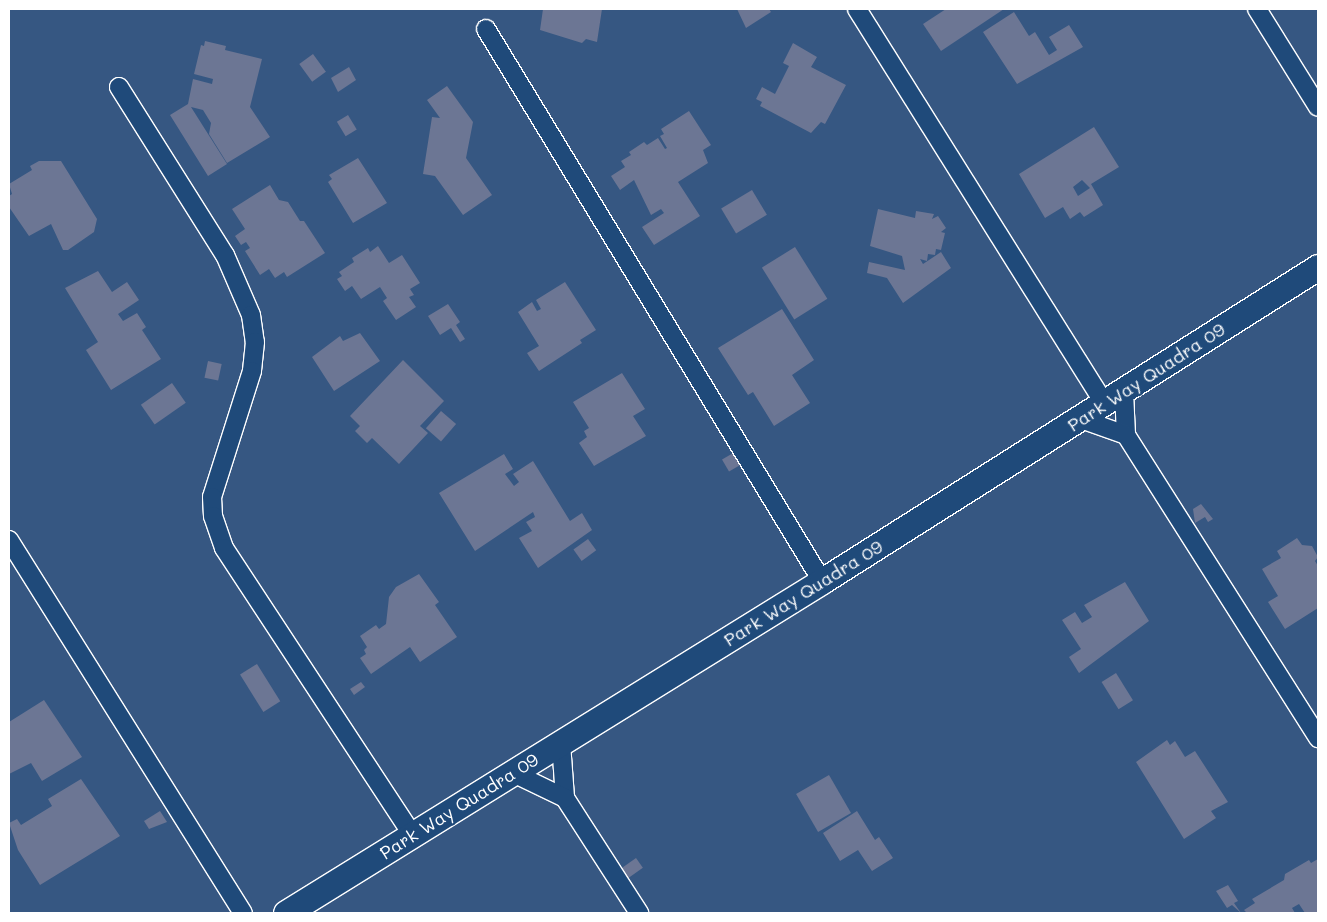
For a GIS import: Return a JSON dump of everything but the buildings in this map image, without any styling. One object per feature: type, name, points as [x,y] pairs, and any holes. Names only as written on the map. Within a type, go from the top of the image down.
[{"type":"street","points":[[857,9],[1114,398],[1126,435],[1318,738]]},
{"type":"street","points":[[1257,9],[1318,107]]},
{"type":"street","points":[[486,29],[822,581]]},
{"type":"street","points":[[119,87],[225,256],[251,315],[255,342],[252,371],[212,497],[213,516],[224,548],[413,836]]},
{"type":"street","name":"Park Way Quadra 09","points":[[286,913],[413,836],[1081,419],[1318,267]]},
{"type":"street","points":[[1081,419],[1126,435]]},
{"type":"street","points":[[9,540],[243,913]]},
{"type":"street","points":[[561,742],[565,798],[639,913]]},
{"type":"street","points":[[513,773],[565,798]]}]
